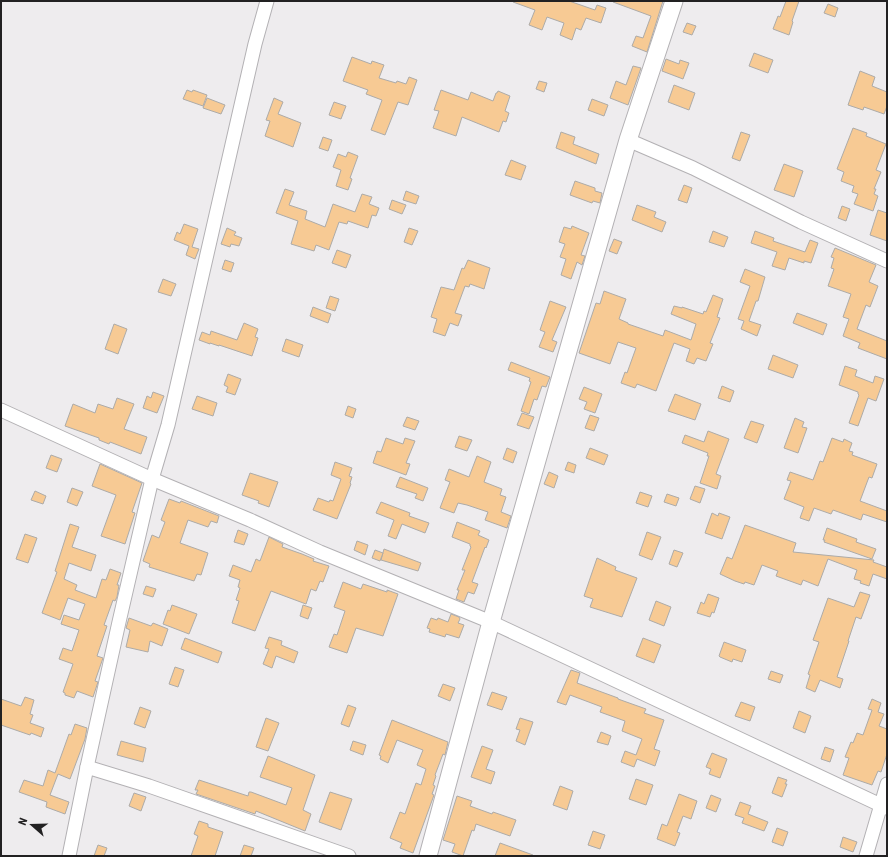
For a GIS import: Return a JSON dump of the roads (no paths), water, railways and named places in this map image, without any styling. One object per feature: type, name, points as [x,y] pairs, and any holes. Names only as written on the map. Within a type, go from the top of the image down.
[{"type":"street","points":[[69,856],[87,767],[152,479],[168,425],[255,44],[267,1]]},
{"type":"street","points":[[428,856],[491,622],[628,140],[674,1]]},
{"type":"street","points":[[628,140],[693,168],[801,222],[887,261]]},
{"type":"street","points":[[1,410],[152,479],[348,563],[491,622],[884,807]]},
{"type":"street","points":[[87,767],[149,786],[349,856]]},
{"type":"street","points":[[866,856],[884,807],[887,784]]}]
